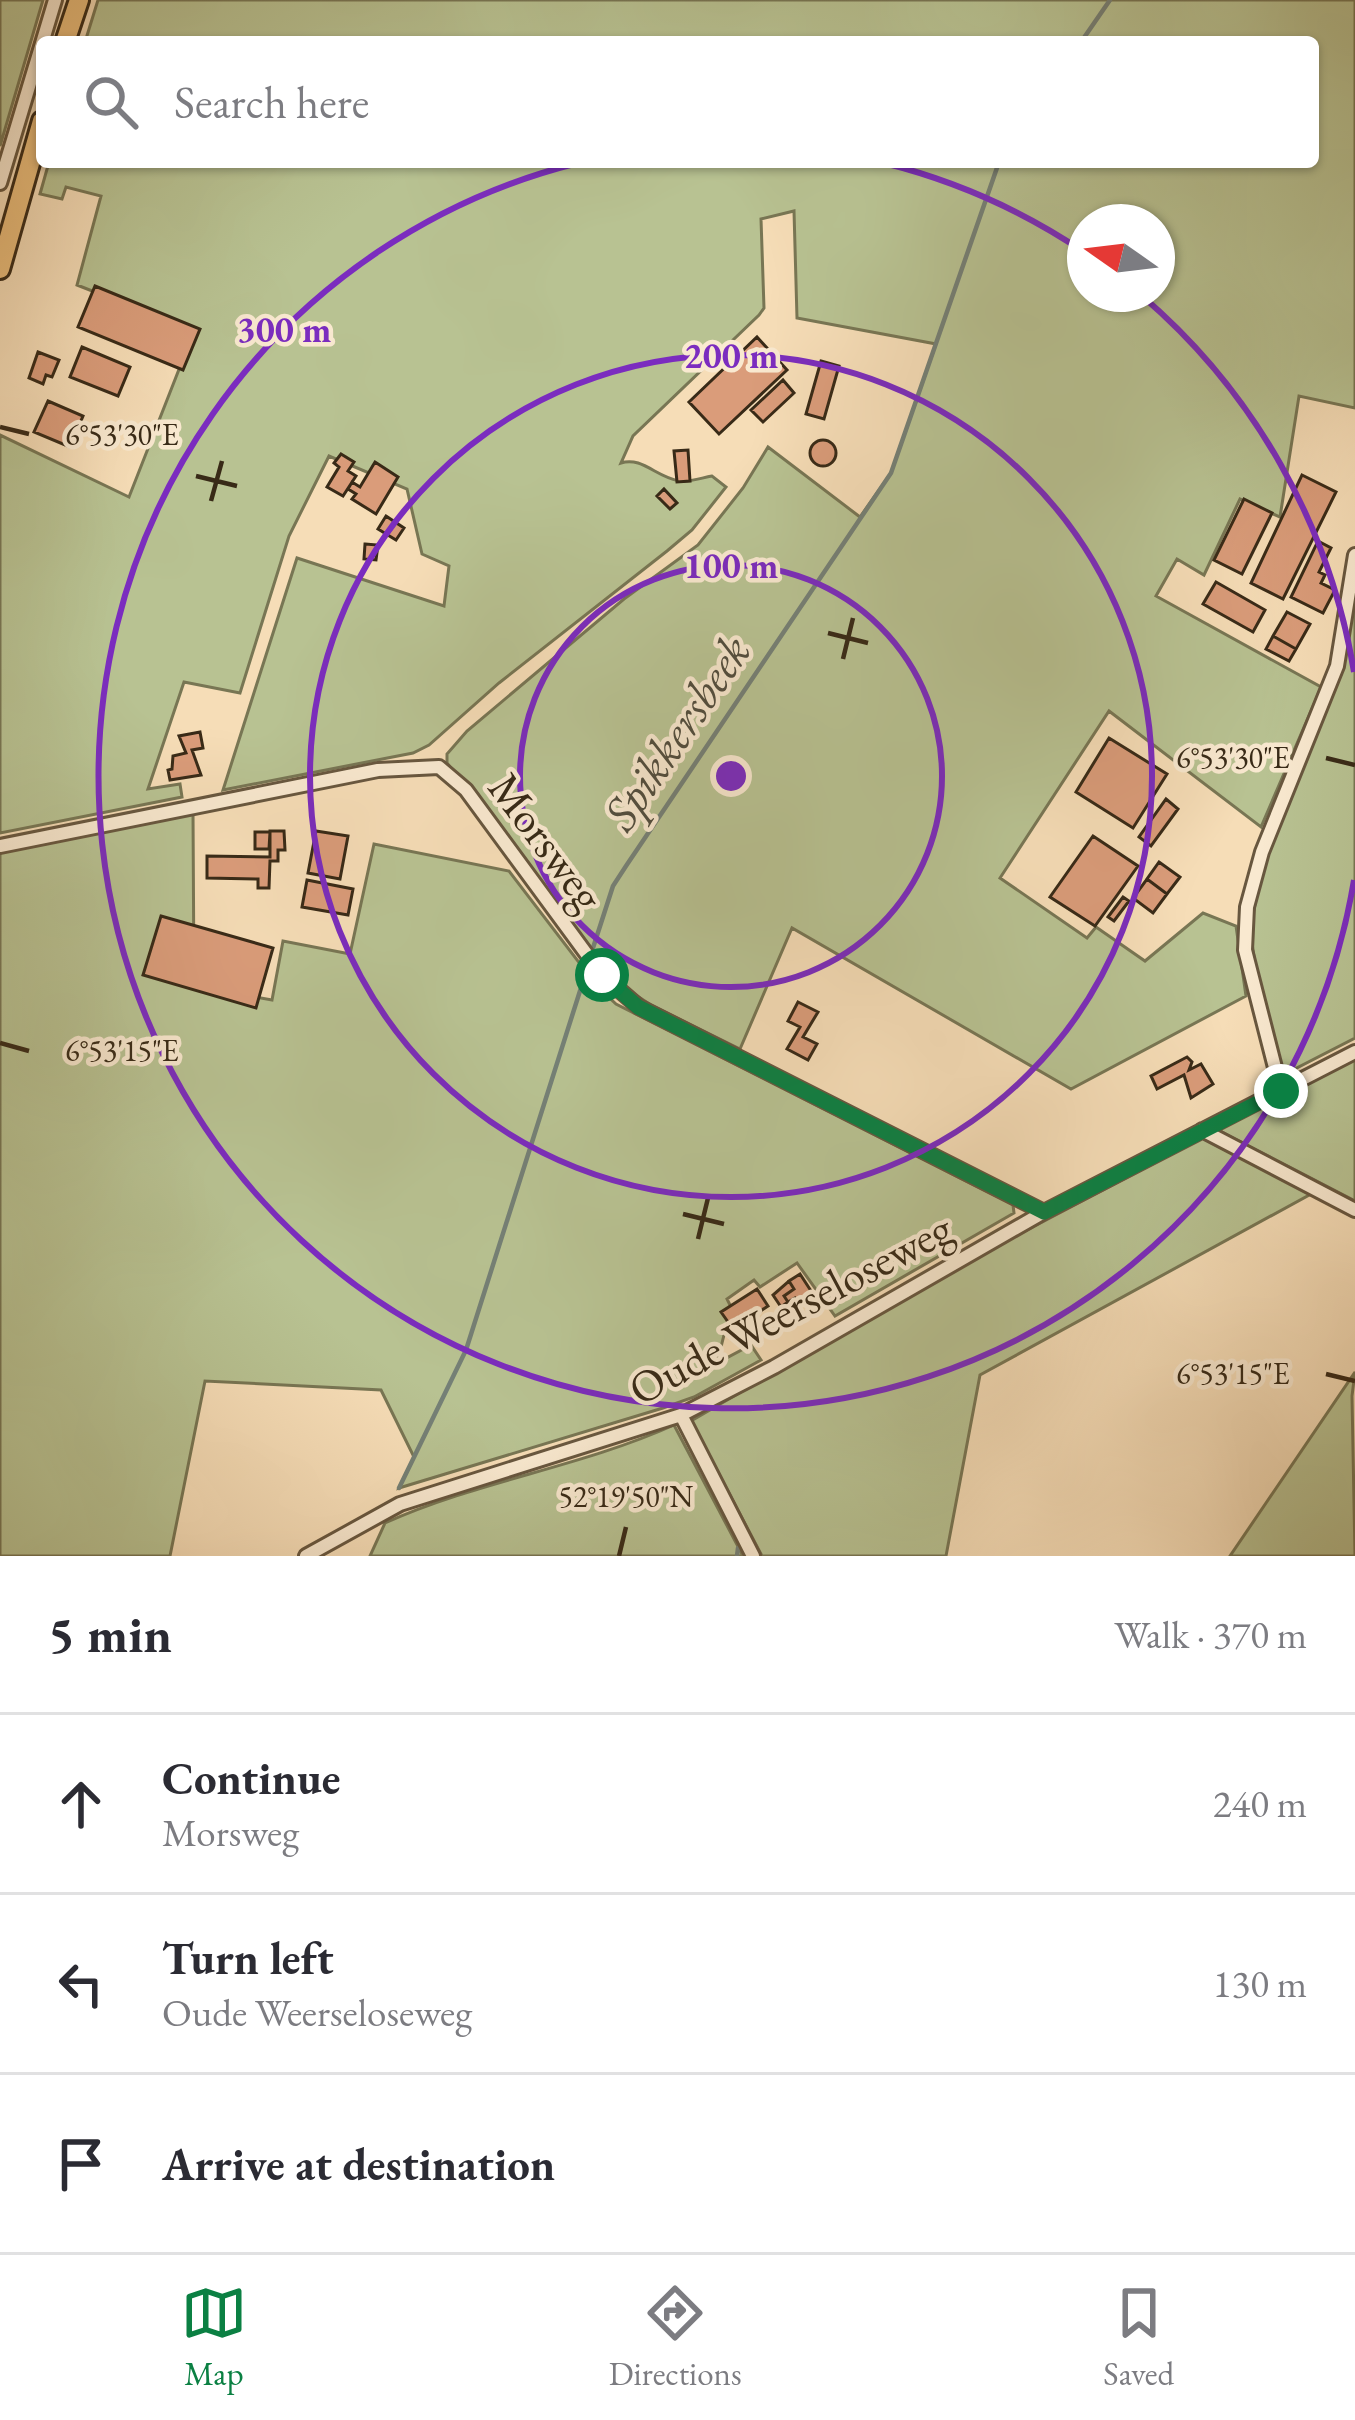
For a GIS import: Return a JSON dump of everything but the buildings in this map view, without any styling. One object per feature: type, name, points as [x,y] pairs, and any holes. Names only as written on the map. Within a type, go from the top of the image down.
[{"type":"main road","points":[[67,36],[79,0]]},
{"type":"main road","points":[[0,268],[36,143]]},
{"type":"street","points":[[44,36],[55,0]]},
{"type":"street","points":[[0,183],[36,63]]},
{"type":"street","points":[[1281,1091],[1245,950],[1247,907],[1262,852],[1337,666],[1355,555]]},
{"type":"street","name":"Morsweg","points":[[0,846],[378,770],[439,767],[466,790],[602,975],[638,1007],[1044,1212]]},
{"type":"street","name":"Oude Weerseloseweg","points":[[306,1556],[400,1504],[681,1415],[1044,1212],[1355,1052]]},
{"type":"street","points":[[1202,1130],[1355,1210]]},
{"type":"street","points":[[681,1415],[753,1556]]},
{"type":"green space","points":[[0,0],[43,0],[0,146]]},
{"type":"green space","points":[[98,0],[1355,0],[1355,408],[1299,396],[1280,517],[1240,499],[1204,575],[1177,559],[1156,596],[1321,687],[1261,827],[1109,711],[1000,878],[1087,938],[1096,927],[1145,961],[1203,913],[1236,926],[1246,996],[1071,1089],[792,928],[740,1049],[651,1005],[603,967],[447,763],[447,754],[467,731],[624,599],[698,545],[768,447],[860,517],[891,473],[936,344],[797,318],[794,211],[761,219],[764,308],[633,436],[621,463],[636,462],[680,481],[712,476],[726,487],[692,530],[499,683],[429,745],[413,753],[223,790],[297,558],[444,606],[449,566],[422,554],[407,489],[329,456],[289,536],[240,693],[184,682],[148,789],[180,784],[182,797],[0,833],[0,435],[129,497],[194,331],[77,285],[101,196],[66,187],[62,199],[40,194],[47,168],[1319,168],[1319,36],[87,36]]},
{"type":"green space","points":[[1355,581],[1355,1038],[1281,1076],[1250,929],[1263,865],[1331,695]]},
{"type":"green space","points":[[193,812],[194,986],[272,1000],[283,941],[350,954],[374,844],[509,871],[616,1004],[1013,1205],[1014,1213],[835,1316],[797,1263],[760,1287],[754,1280],[727,1299],[731,1307],[717,1363],[751,1345],[761,1360],[694,1397],[663,1408],[399,1488],[414,1457],[381,1390],[205,1381],[170,1556],[0,1556],[0,850]]},
{"type":"green space","points":[[1355,1057],[1355,1201],[1218,1130]]},
{"type":"green space","points":[[1202,1138],[1311,1194],[980,1375],[946,1556],[762,1556],[691,1421],[945,1273]]},
{"type":"green space","points":[[1355,1372],[1355,1556],[1230,1556]]},
{"type":"green space","points":[[674,1425],[743,1556],[370,1556],[385,1523]]},
{"type":"waterway","name":"Spikkersbeek","points":[[1085,36],[1110,0]]},
{"type":"waterway","name":"Spikkersbeek","points":[[592,951],[613,886],[891,473],[997,168]]},
{"type":"waterway","name":"Spikkersbeek","points":[[399,1488],[466,1350],[586,972]]},
{"type":"waterway","points":[[737,1556],[738,1548]]},
{"type":"route","points":[[602,975],[638,1007],[1044,1212],[1281,1091]]}]
